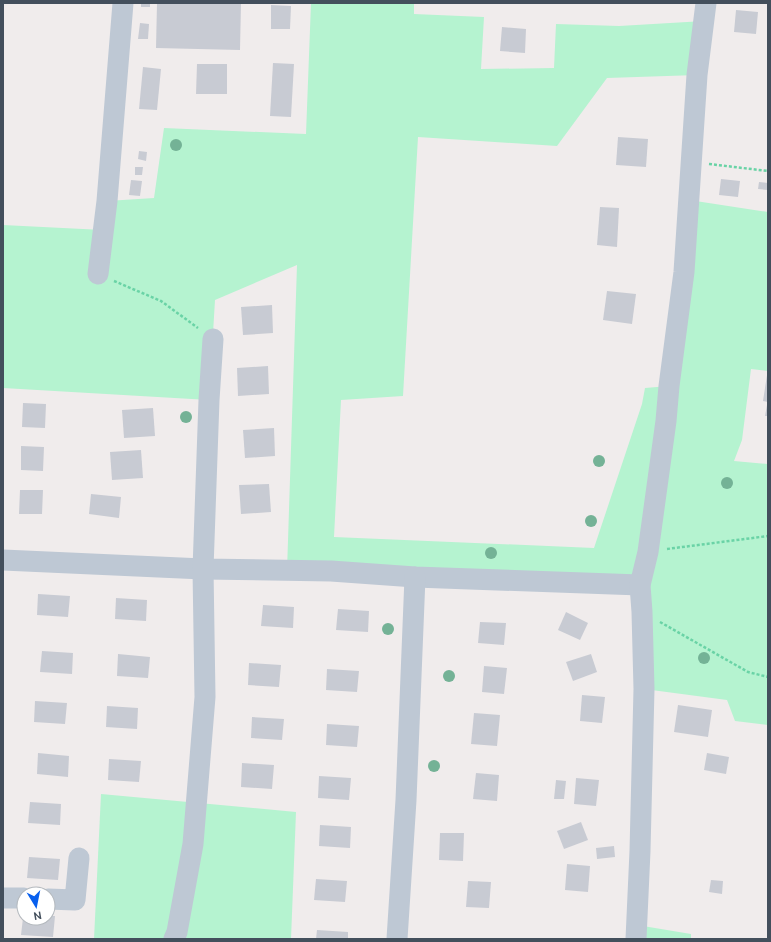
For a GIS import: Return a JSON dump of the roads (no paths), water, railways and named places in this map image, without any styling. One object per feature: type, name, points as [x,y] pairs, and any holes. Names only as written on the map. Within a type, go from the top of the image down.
[{"type":"street","points":[[98,274],[107,201],[122,3]]},
{"type":"street","points":[[636,939],[640,852],[644,689],[640,585],[648,552],[666,428],[669,386],[684,272],[697,75],[706,3]]},
{"type":"street","points":[[174,939],[178,932],[192,844],[205,697],[203,569],[209,400],[213,339]]},
{"type":"street","points":[[3,560],[203,569],[332,571],[415,577],[640,585]]},
{"type":"street","points":[[397,939],[406,800],[415,577]]},
{"type":"street","points":[[56,899],[75,900],[79,858]]},
{"type":"street","points":[[3,898],[16,898]]}]
